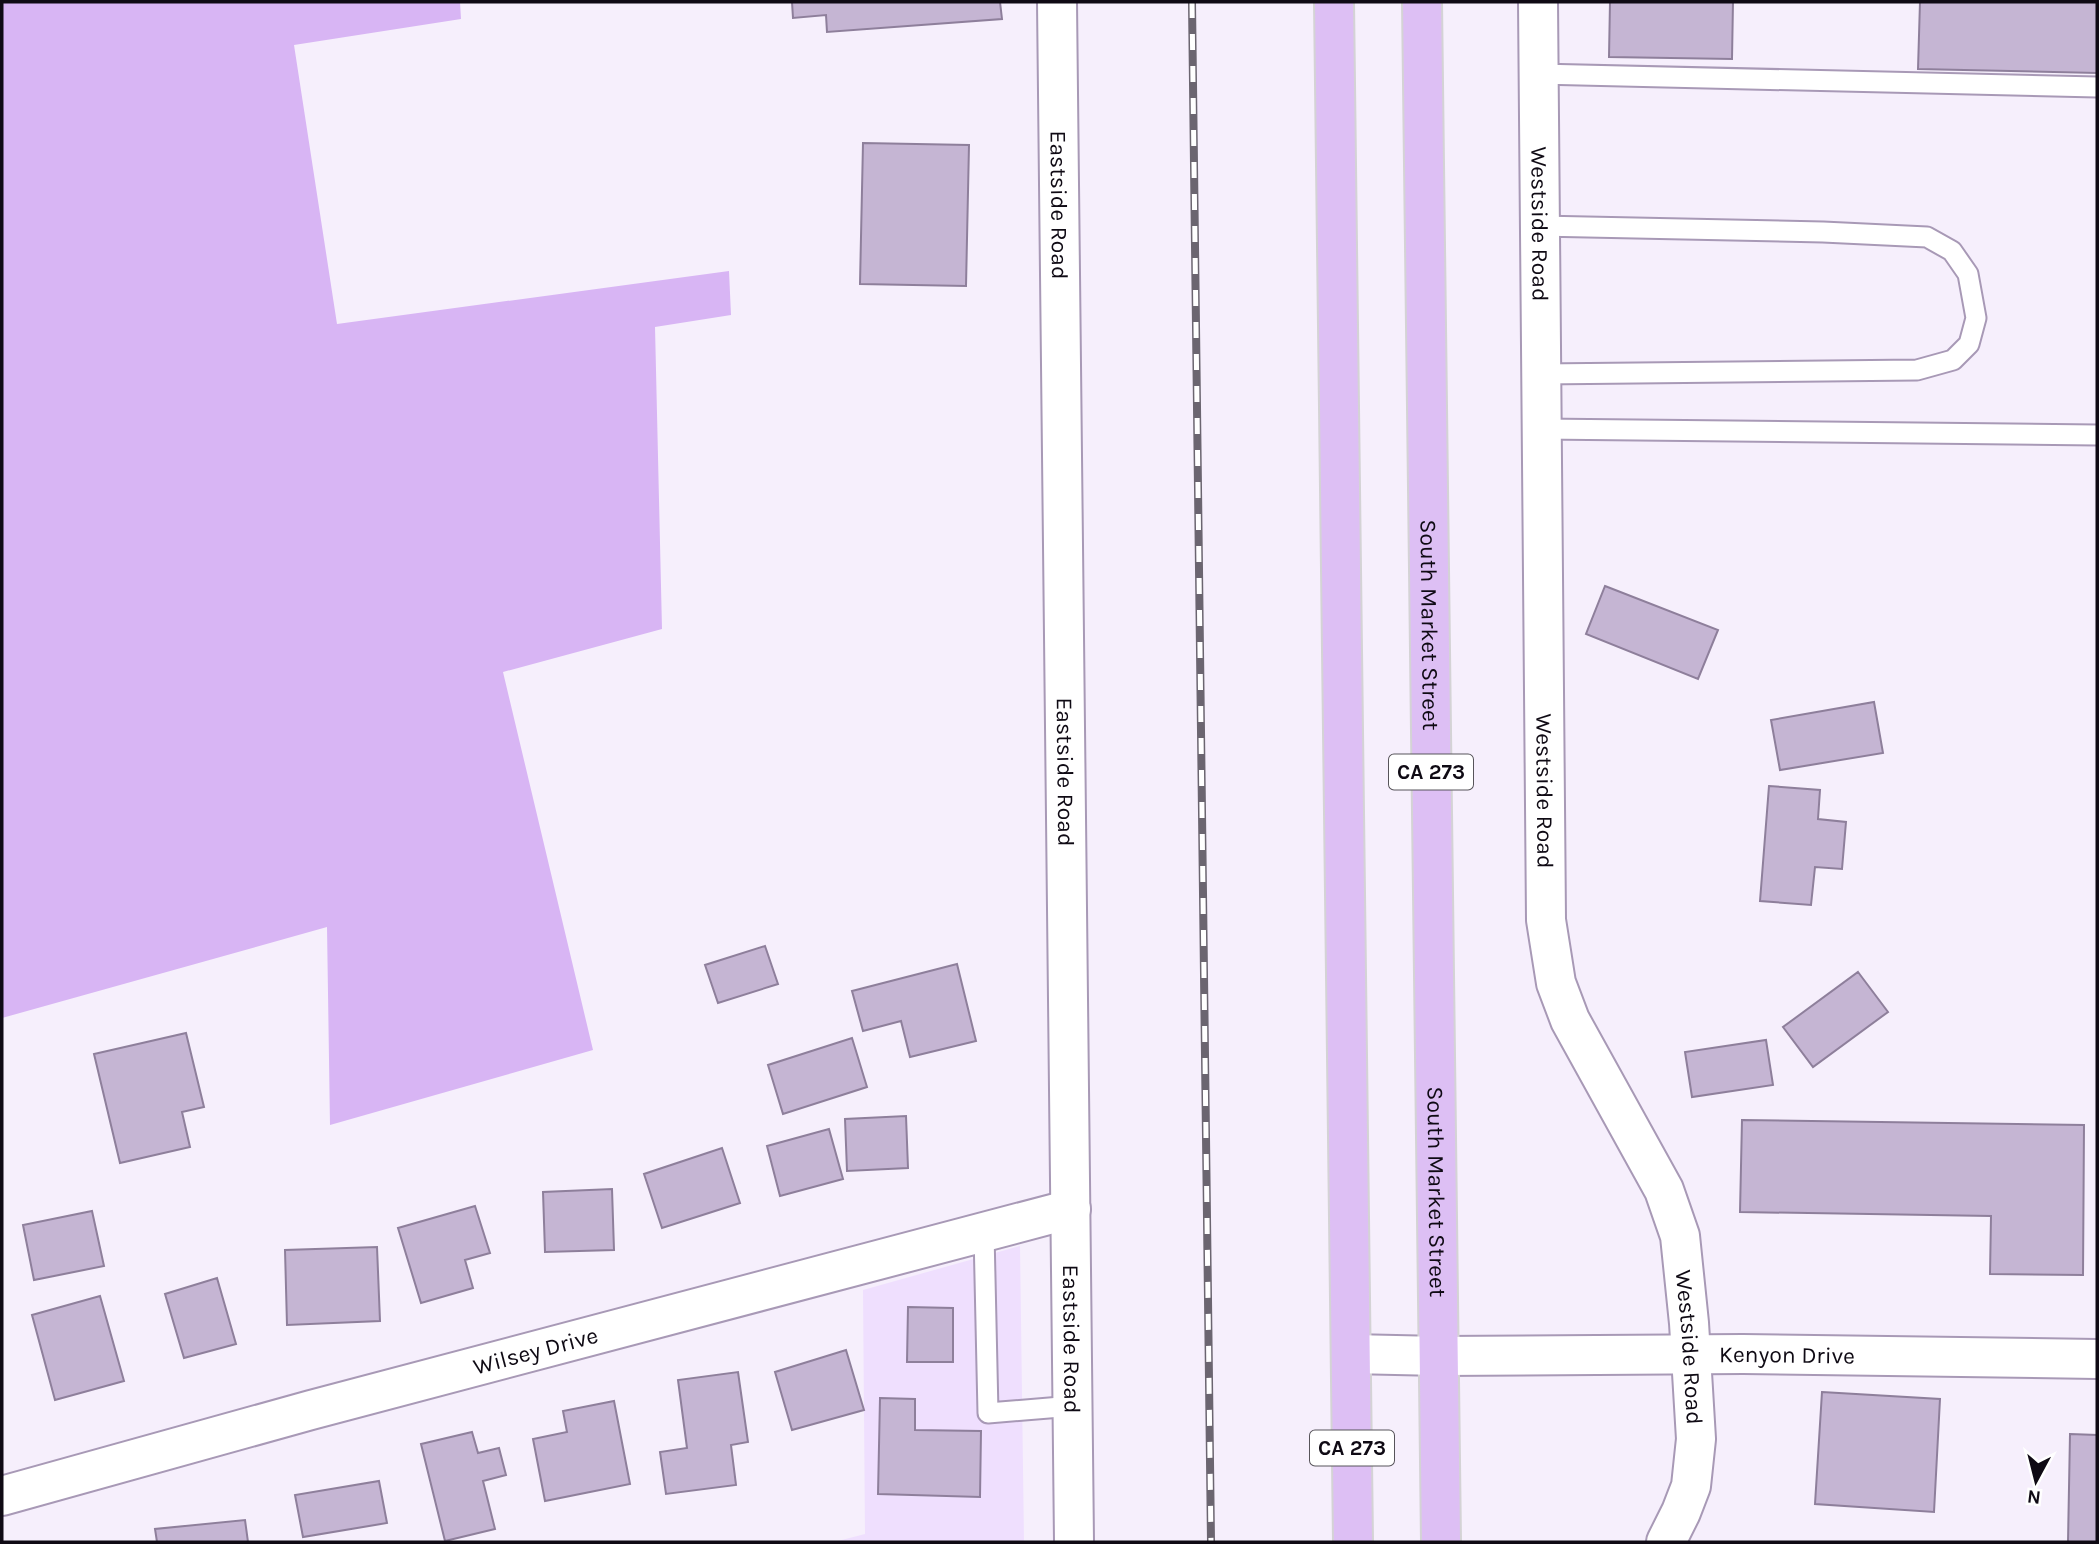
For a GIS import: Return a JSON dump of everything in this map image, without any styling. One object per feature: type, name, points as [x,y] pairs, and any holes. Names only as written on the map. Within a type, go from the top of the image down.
[{"type":"main road","name":"CA 273","points":[[1334,2],[1353,1542]]},
{"type":"main road","name":"South Market Street","points":[[1422,2],[1441,1542]]},
{"type":"street","name":"Eastside Road","points":[[1057,2],[1074,1542]]},
{"type":"street","name":"Westside Road","points":[[1538,2],[1545,897],[1551,961],[1570,1020],[1664,1190],[1673,1213],[1683,1256],[1696,1439],[1695,1462],[1681,1512],[1665,1542]]},
{"type":"street","name":"Wilsey Drive","points":[[2,1496],[311,1410],[1071,1209]]},
{"type":"street","name":"Kenyon Drive","points":[[1351,1354],[1691,1354],[2097,1359]]},
{"type":"lane","points":[[1538,74],[2097,87]]},
{"type":"lane","points":[[1539,226],[1927,237],[1952,251],[1968,274],[1976,318],[1969,344],[1953,360],[1917,370],[1541,374]]},
{"type":"lane","points":[[1541,429],[2097,435]]},
{"type":"lane","points":[[984,1233],[988,1413],[1073,1406]]},
{"type":"shaded area","points":[[2,2],[460,2],[461,19],[294,45],[337,324],[729,271],[731,315],[655,327],[662,629],[503,672],[593,1050],[330,1125],[327,927],[2,1018]]},
{"type":"shaded area","points":[[1020,1246],[1024,1542],[834,1542],[865,1534],[863,1290]]},
{"type":"building","points":[[792,2],[1000,2],[1002,19],[827,32],[826,15],[793,18]]},
{"type":"building","points":[[1610,2],[1733,2],[1732,59],[1609,57]]},
{"type":"building","points":[[1920,2],[2097,2],[2097,73],[1918,69]]},
{"type":"building","points":[[863,143],[969,145],[966,286],[860,284]]},
{"type":"building","points":[[1605,586],[1718,630],[1698,679],[1586,634]]},
{"type":"building","points":[[1874,702],[1883,753],[1780,770],[1771,720]]},
{"type":"building","points":[[1769,786],[1820,790],[1818,819],[1846,822],[1842,869],[1815,867],[1811,905],[1760,901]]},
{"type":"building","points":[[765,946],[778,984],[718,1003],[705,965]]},
{"type":"building","points":[[957,964],[976,1041],[910,1057],[901,1021],[863,1031],[852,991]]},
{"type":"building","points":[[1858,972],[1888,1012],[1813,1067],[1783,1027]]},
{"type":"building","points":[[186,1033],[204,1107],[182,1112],[190,1147],[120,1163],[94,1054]]},
{"type":"building","points":[[852,1038],[867,1087],[783,1114],[768,1065]]},
{"type":"building","points":[[1766,1040],[1773,1085],[1692,1097],[1685,1052]]},
{"type":"building","points":[[906,1116],[908,1168],[847,1171],[845,1119]]},
{"type":"building","points":[[1742,1120],[2084,1125],[2083,1275],[1990,1274],[1991,1216],[1740,1212]]},
{"type":"building","points":[[829,1129],[843,1179],[780,1196],[767,1146]]},
{"type":"building","points":[[722,1148],[740,1203],[662,1228],[644,1174]]},
{"type":"building","points":[[612,1189],[614,1250],[545,1252],[543,1192]]},
{"type":"building","points":[[475,1206],[490,1253],[465,1260],[473,1288],[421,1303],[398,1228]]},
{"type":"building","points":[[92,1211],[104,1266],[34,1280],[23,1225]]},
{"type":"building","points":[[377,1247],[380,1321],[287,1325],[285,1250]]},
{"type":"building","points":[[217,1278],[236,1344],[184,1358],[165,1294]]},
{"type":"building","points":[[100,1296],[124,1381],[55,1400],[32,1315]]},
{"type":"building","points":[[908,1307],[953,1308],[953,1362],[907,1362]]},
{"type":"building","points":[[846,1350],[864,1410],[792,1430],[775,1372]]},
{"type":"building","points":[[738,1372],[748,1442],[731,1445],[736,1485],[666,1494],[660,1452],[687,1448],[678,1380]]},
{"type":"building","points":[[1822,1392],[1940,1399],[1934,1512],[1815,1504]]},
{"type":"building","points":[[880,1398],[915,1399],[915,1430],[981,1431],[980,1497],[878,1494]]},
{"type":"building","points":[[614,1401],[630,1484],[545,1501],[533,1439],[567,1432],[563,1411]]},
{"type":"building","points":[[472,1432],[478,1453],[499,1448],[506,1475],[483,1481],[495,1529],[445,1541],[421,1444]]},
{"type":"building","points":[[2070,1434],[2097,1435],[2097,1542],[2068,1542]]},
{"type":"building","points":[[379,1481],[387,1523],[303,1537],[295,1495]]},
{"type":"building","points":[[245,1520],[248,1542],[157,1542],[155,1529]]},
{"type":"railway","points":[[1192,2],[1211,1542]]}]
